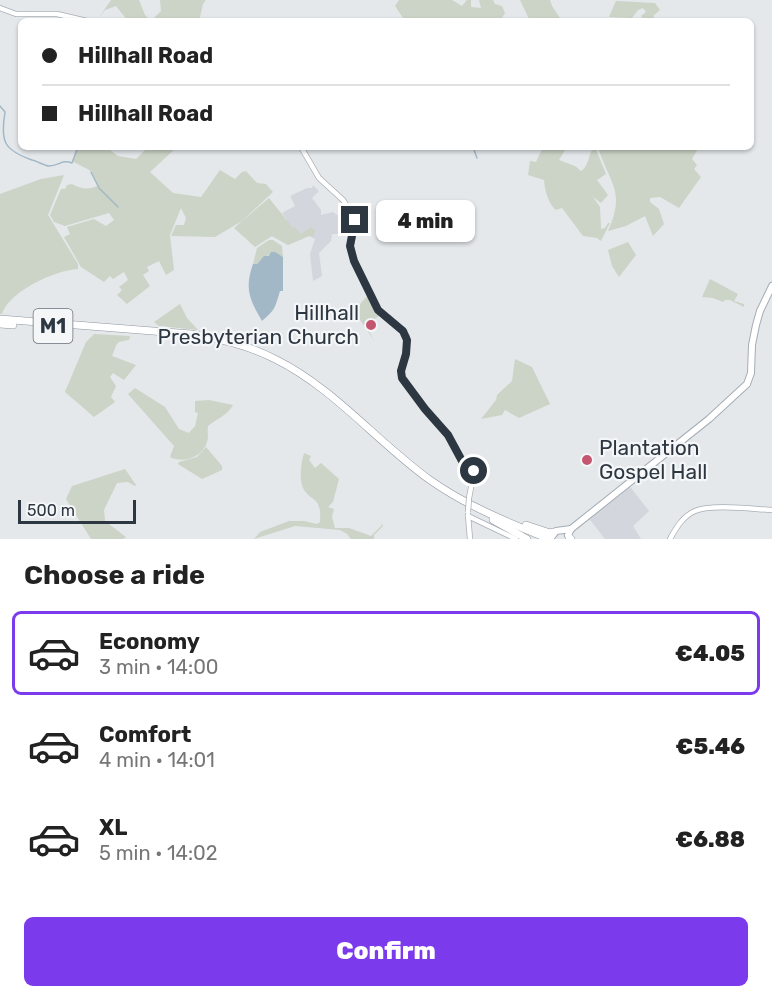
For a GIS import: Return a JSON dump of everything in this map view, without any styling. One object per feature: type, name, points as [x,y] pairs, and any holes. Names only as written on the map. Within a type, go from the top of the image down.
[{"type":"highway","name":"M1","points":[[0,321],[191,334],[226,341],[264,354],[284,364],[320,388],[432,481],[489,516]]},
{"type":"highway","name":"M1","points":[[0,321],[198,338],[233,346],[268,358],[311,384],[427,481],[460,502],[489,516],[548,537]]},
{"type":"highway","points":[[489,516],[527,539]]},
{"type":"main road","points":[[0,8],[16,14],[57,14],[74,18]]},
{"type":"main road","points":[[303,150],[320,178],[343,200],[351,212],[356,224],[350,248],[354,261],[378,310],[402,330],[406,337],[407,349],[401,371],[402,378],[448,435],[469,468],[472,478],[468,514],[470,539]]},
{"type":"main road","points":[[548,537],[569,535],[709,419],[747,384],[751,373],[752,345],[756,325],[772,286]]},
{"type":"main road","points":[[670,539],[680,523],[698,510],[716,508],[772,510]]},
{"type":"main road","points":[[468,514],[516,539]]},
{"type":"shaded area","points":[[313,185],[319,191],[312,198],[321,210],[321,215],[333,212],[339,214],[343,229],[341,234],[332,234],[331,241],[319,253],[322,276],[313,281],[310,254],[315,239],[309,236],[288,245],[272,236],[277,228],[287,220],[282,213],[295,206],[290,196],[312,188]]},
{"type":"shaded area","points":[[628,484],[649,511],[633,526],[641,539],[605,539],[586,518]]},
{"type":"green space","points":[[111,0],[139,0],[148,18],[126,18],[116,6],[105,10],[99,18]]},
{"type":"green space","points":[[160,0],[206,0],[200,18],[154,18],[161,11]]},
{"type":"green space","points":[[399,0],[452,0],[462,6],[467,0],[471,0],[471,7],[481,8],[479,0],[493,0],[495,4],[502,6],[505,13],[502,18],[403,18],[395,6]]},
{"type":"green space","points":[[520,0],[550,0],[560,18],[529,18]]},
{"type":"green space","points":[[616,1],[655,3],[660,10],[653,16],[655,18],[642,18],[641,16],[646,12],[643,8],[638,10],[632,18],[609,17]]},
{"type":"green space","points":[[76,150],[110,150],[118,156],[136,159],[145,150],[174,150],[150,172],[173,193],[201,197],[220,170],[235,179],[246,171],[257,183],[266,184],[273,192],[242,221],[215,237],[171,236],[176,225],[184,225],[186,218],[181,208],[170,235],[174,270],[166,275],[159,261],[147,267],[149,271],[143,275],[150,286],[127,304],[117,295],[122,290],[119,287],[128,280],[124,272],[113,279],[110,276],[104,282],[81,267],[64,237],[70,234],[67,227],[94,219],[106,226],[114,220],[109,213],[65,226],[54,222],[50,215],[61,189],[65,189],[67,185],[72,184],[85,188],[97,186],[99,188],[91,171],[72,161]]},
{"type":"green space","points":[[542,150],[565,150],[559,160],[581,171],[587,164],[592,150],[596,150],[606,174],[597,180],[608,195],[601,203],[593,197],[600,207],[601,229],[610,223],[601,241],[597,238],[583,236],[562,208],[556,210],[551,204],[544,180],[528,175],[530,161],[536,162]]},
{"type":"green space","points":[[697,150],[692,159],[697,165],[694,169],[701,177],[679,208],[660,197],[650,198],[650,202],[659,209],[664,224],[653,236],[645,216],[626,226],[608,231],[616,208],[615,190],[599,151]]},
{"type":"green space","points":[[64,175],[48,215],[78,264],[78,269],[58,273],[34,283],[14,297],[0,314],[0,194],[41,179]]},
{"type":"green space","points":[[269,198],[293,228],[295,227],[301,234],[311,227],[315,231],[313,237],[309,236],[288,245],[272,236],[255,247],[234,228]]},
{"type":"green space","points":[[269,240],[282,246],[283,257],[268,256],[257,264],[253,264],[257,248]]},
{"type":"green space","points":[[628,242],[636,255],[619,277],[612,266],[608,250]]},
{"type":"green space","points":[[710,279],[738,294],[734,301],[744,304],[744,307],[730,300],[723,302],[702,297]]},
{"type":"green space","points":[[369,294],[380,315],[366,326],[375,342],[354,311]]},
{"type":"green space","points":[[180,304],[187,318],[198,330],[159,326],[154,322]]},
{"type":"green space","points":[[94,334],[130,336],[129,340],[118,343],[112,356],[136,365],[124,380],[113,373],[110,377],[116,386],[111,397],[115,402],[94,417],[65,392],[86,342]]},
{"type":"green space","points":[[515,359],[532,367],[550,404],[519,418],[505,410],[502,415],[481,419],[496,400],[497,395],[512,381]]},
{"type":"green space","points":[[135,388],[165,407],[179,429],[189,433],[195,426],[198,413],[195,412],[195,401],[209,400],[233,405],[208,426],[208,440],[201,452],[192,458],[175,459],[170,457],[174,446],[128,394]]},
{"type":"green space","points":[[206,447],[222,466],[222,470],[202,479],[178,464],[197,457]]},
{"type":"green space","points":[[304,453],[311,456],[309,460],[315,468],[321,463],[339,479],[333,502],[328,507],[334,509],[332,517],[335,528],[349,528],[371,536],[382,525],[381,522],[383,526],[374,535],[374,539],[351,539],[340,530],[295,526],[254,539],[260,532],[289,521],[317,524],[320,522],[318,503],[306,493],[302,484],[301,471]]},
{"type":"green space","points":[[125,469],[136,485],[128,482],[117,483],[104,510],[105,521],[126,537],[123,539],[91,539],[66,499],[72,486]]},
{"type":"water","points":[[271,252],[283,257],[283,291],[280,291],[272,311],[262,321],[250,294],[249,280],[253,264],[257,264],[264,256],[269,256]]},
{"type":"waterway","points":[[0,106],[5,112],[4,138],[6,144],[15,152],[52,166],[66,162],[72,163],[77,150]]},
{"type":"waterway","points":[[474,150],[477,158]]},
{"type":"waterway","points":[[91,172],[99,188],[118,207]]},
{"type":"place","name":"Hillhall Presbyterian Church","points":[[371,325]]},
{"type":"place","name":"Plantation Gospel Hall","points":[[587,460]]},
{"type":"route","points":[[355,220],[350,246],[354,261],[378,310],[403,331],[407,340],[401,376],[448,435],[468,472],[474,471]]}]
